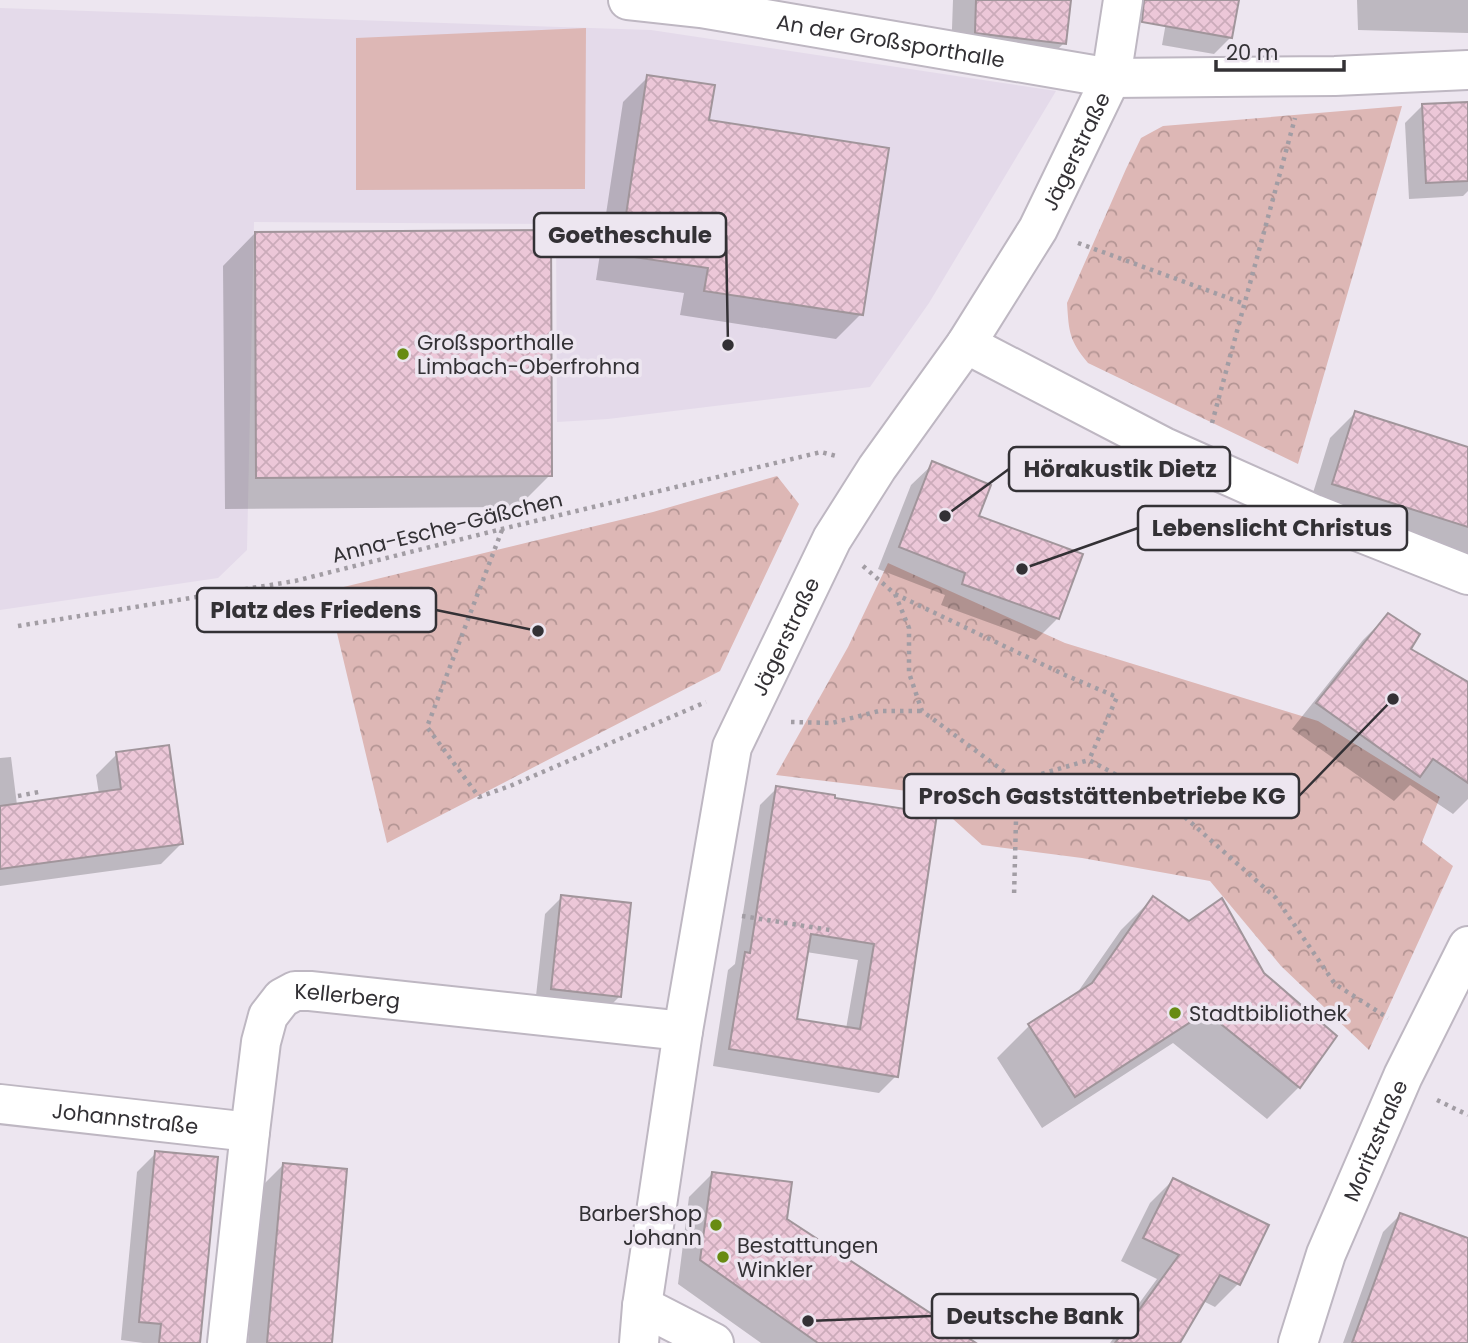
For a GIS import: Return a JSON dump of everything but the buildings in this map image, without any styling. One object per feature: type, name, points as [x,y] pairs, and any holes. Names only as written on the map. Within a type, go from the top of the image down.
[{"type":"street","name":"An der Großsporthalle","points":[[628,0],[701,8],[1111,78],[1306,76],[1468,70]]},
{"type":"street","name":"Jägerstraße","points":[[641,1325],[682,1031],[732,747],[832,539],[877,468],[965,344],[1038,229],[1111,78],[1124,0]]},
{"type":"street","points":[[965,344],[1164,447],[1314,514],[1468,575]]},
{"type":"street","name":"Moritzstraße","points":[[1298,1343],[1326,1254],[1403,1076],[1468,946]]},
{"type":"street","name":"Kellerberg","points":[[227,1343],[261,1042],[268,1016],[282,998],[295,991],[310,991],[682,1031]]},
{"type":"street","name":"Johannstraße","points":[[0,1104],[250,1132]]},
{"type":"street","points":[[641,1325],[715,1343]]},
{"type":"path","points":[[1202,463],[1306,76]]},
{"type":"path","points":[[1038,229],[1245,304]]},
{"type":"path","name":"Anna-Esche-Gäßchen","points":[[19,626],[295,581],[821,452],[877,468]]},
{"type":"path","points":[[502,529],[427,727],[479,797],[766,677]]},
{"type":"path","points":[[832,539],[895,594],[1117,697],[1089,760]]},
{"type":"path","points":[[895,594],[909,628],[909,673],[922,711],[1017,781]]},
{"type":"path","points":[[782,722],[832,723],[879,711],[922,711]]},
{"type":"path","points":[[1017,781],[1089,760],[1170,804],[1276,898],[1335,984],[1421,1040]]},
{"type":"path","points":[[1014,897],[1017,781]]},
{"type":"path","points":[[18,796],[40,792]]},
{"type":"path","points":[[703,911],[830,930]]},
{"type":"path","points":[[1427,1096],[1468,1115]]},
{"type":"shaded area","points":[[0,8],[651,30],[1056,91],[929,303],[870,387],[608,419],[557,422],[556,224],[254,222],[247,550],[218,578],[0,610]]},
{"type":"green space","points":[[586,28],[585,189],[356,190],[356,38]]},
{"type":"green space","points":[[1402,106],[1298,464],[1088,363],[1071,335],[1067,303],[1141,138],[1163,126]]},
{"type":"green space","points":[[777,476],[799,504],[720,671],[387,843],[327,591],[653,512]]},
{"type":"green space","points":[[888,563],[1065,643],[1318,721],[1440,797],[1422,842],[1453,866],[1369,1050],[1281,966],[1210,881],[1082,858],[982,845],[924,793],[776,775],[848,647]]},
{"type":"place","name":"Goetheschule","points":[[728,345]]},
{"type":"place","name":"Großsporthalle Limbach-Oberfrohna","points":[[403,354]]},
{"type":"place","name":"Hörakustik Dietz","points":[[945,516]]},
{"type":"place","name":"Lebenslicht Christus","points":[[1022,569]]},
{"type":"place","name":"Platz des Friedens","points":[[538,631]]},
{"type":"place","name":"ProSch Gaststättenbetriebe KG","points":[[1393,699]]},
{"type":"place","name":"Stadtbibliothek","points":[[1175,1013]]},
{"type":"place","name":"BarberShop Johann","points":[[716,1225]]},
{"type":"place","name":"Bestattungen Winkler","points":[[723,1257]]},
{"type":"place","name":"Deutsche Bank","points":[[808,1321]]}]
